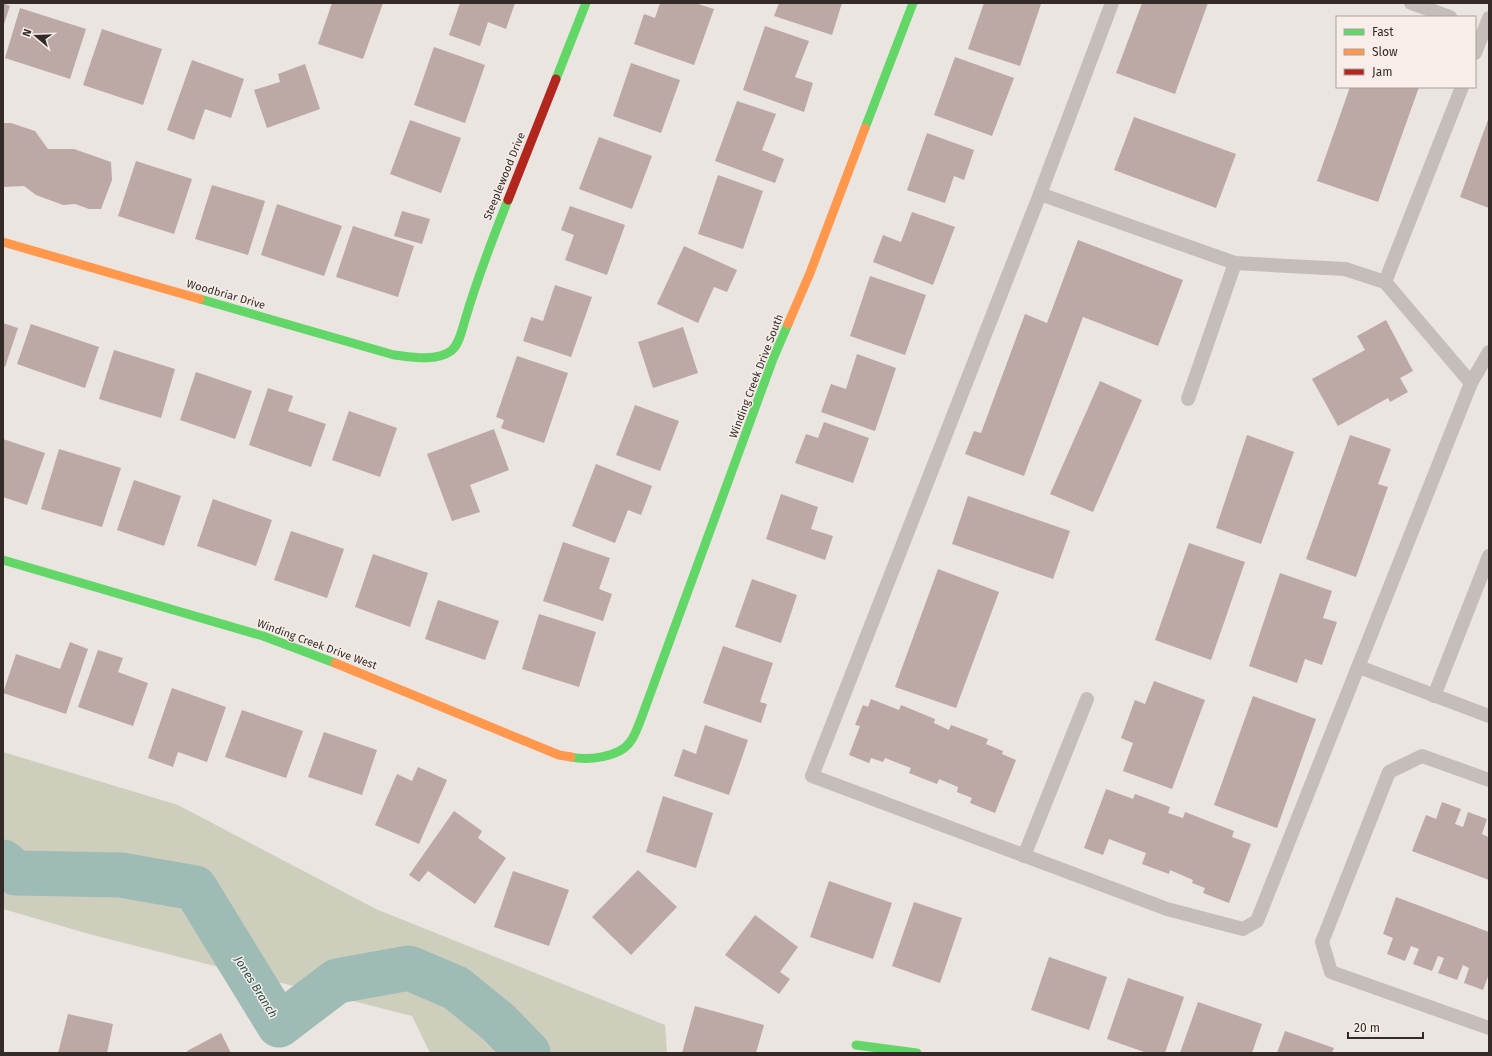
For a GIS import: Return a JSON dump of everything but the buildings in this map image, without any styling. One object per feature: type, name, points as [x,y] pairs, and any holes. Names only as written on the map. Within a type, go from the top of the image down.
[{"type":"street","name":"Steeplewood Drive","points":[[444,354],[452,350],[459,338],[483,262],[586,3]]},
{"type":"street","name":"Winding Creek Drive South","points":[[617,753],[630,743],[641,719],[773,359],[810,273],[913,3]]},
{"type":"street","name":"Woodbriar Drive","points":[[3,242],[394,355],[423,358],[444,354]]},
{"type":"street","name":"Winding Creek Drive West","points":[[3,560],[263,636],[358,670],[559,755],[583,760],[617,753]]},
{"type":"street","points":[[856,1045],[917,1053]]},
{"type":"lane","points":[[1112,3],[1040,194],[812,776],[1167,909],[1243,929],[1257,921],[1472,383],[1489,352]]},
{"type":"lane","points":[[1411,3],[1447,16]]},
{"type":"lane","points":[[1476,50],[1484,26]]},
{"type":"lane","points":[[1385,282],[1462,88]]},
{"type":"lane","points":[[1040,194],[1235,263],[1345,269],[1385,282],[1472,383]]},
{"type":"lane","points":[[1188,399],[1235,263]]},
{"type":"lane","points":[[1434,696],[1489,556]]},
{"type":"lane","points":[[1359,667],[1489,716]]},
{"type":"lane","points":[[1024,856],[1087,699]]},
{"type":"lane","points":[[1489,780],[1422,756],[1389,772],[1322,942],[1331,972],[1489,1028]]},
{"type":"green space","points":[[3,752],[178,805],[376,909],[665,1025],[667,1053],[430,1053],[412,1016],[89,934],[3,909]]},
{"type":"waterway","name":"Jones Branch","points":[[3,862],[16,873],[121,875],[195,888],[279,1025],[337,981],[409,968],[456,988],[499,1023],[528,1053]]},
{"type":"traffic: fast","points":[[556,79],[586,3]]},
{"type":"traffic: fast","points":[[865,128],[913,3]]},
{"type":"traffic: fast","points":[[200,299],[394,355],[415,358],[438,357],[451,351],[460,337],[480,275],[508,200]]},
{"type":"traffic: fast","points":[[571,757],[603,757],[619,751],[632,740],[773,359],[788,324]]},
{"type":"traffic: fast","points":[[3,560],[263,636],[335,663]]},
{"type":"traffic: fast","points":[[856,1045],[917,1053]]},
{"type":"traffic: slow","points":[[788,324],[810,273],[865,128]]},
{"type":"traffic: slow","points":[[3,242],[200,299]]},
{"type":"traffic: slow","points":[[335,663],[559,755],[571,757]]},
{"type":"traffic: jam","points":[[508,200],[556,79]]}]
